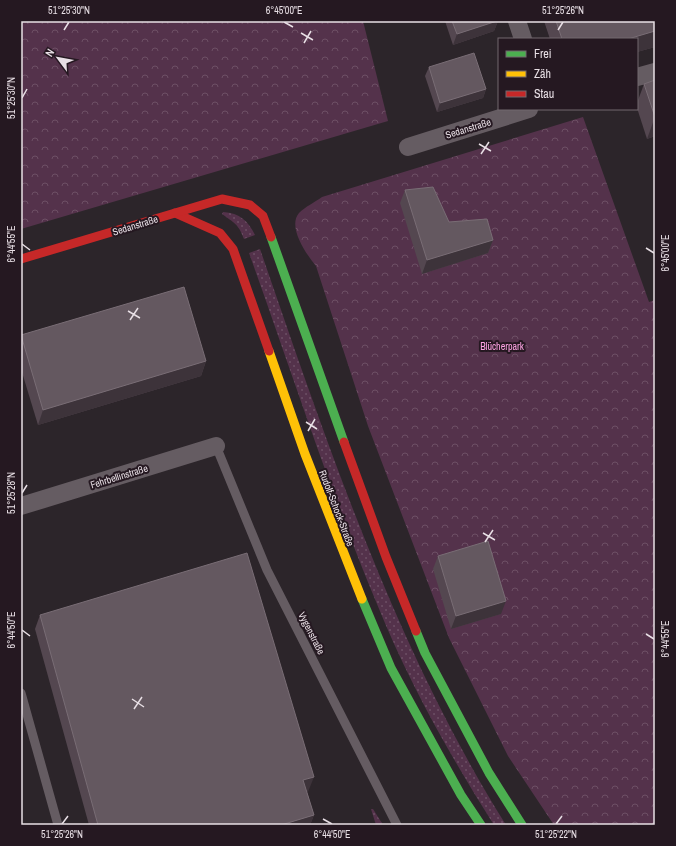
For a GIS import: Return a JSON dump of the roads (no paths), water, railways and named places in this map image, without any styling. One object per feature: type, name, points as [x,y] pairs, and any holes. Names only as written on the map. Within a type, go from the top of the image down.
[{"type":"main road","name":"Sedanstraße","points":[[21,259],[222,199],[250,205],[263,216],[386,557],[425,653],[489,773],[522,825]]},
{"type":"main road","name":"Rudolf-Schock-Straße","points":[[175,213],[220,233],[233,249],[344,559],[391,668],[461,795],[481,825]]},
{"type":"street","points":[[517,21],[523,38]]},
{"type":"street","points":[[638,77],[655,72]]},
{"type":"street","name":"Sedanstraße","points":[[408,147],[526,110]]},
{"type":"street","name":"Fehrbellinstraße","points":[[21,506],[216,446]]},
{"type":"lane","name":"Vygenstraße","points":[[216,446],[267,570],[397,825]]},
{"type":"lane","points":[[21,693],[58,825]]},
{"type":"park label","name":"Blücherpark","points":[[502,346]]}]
